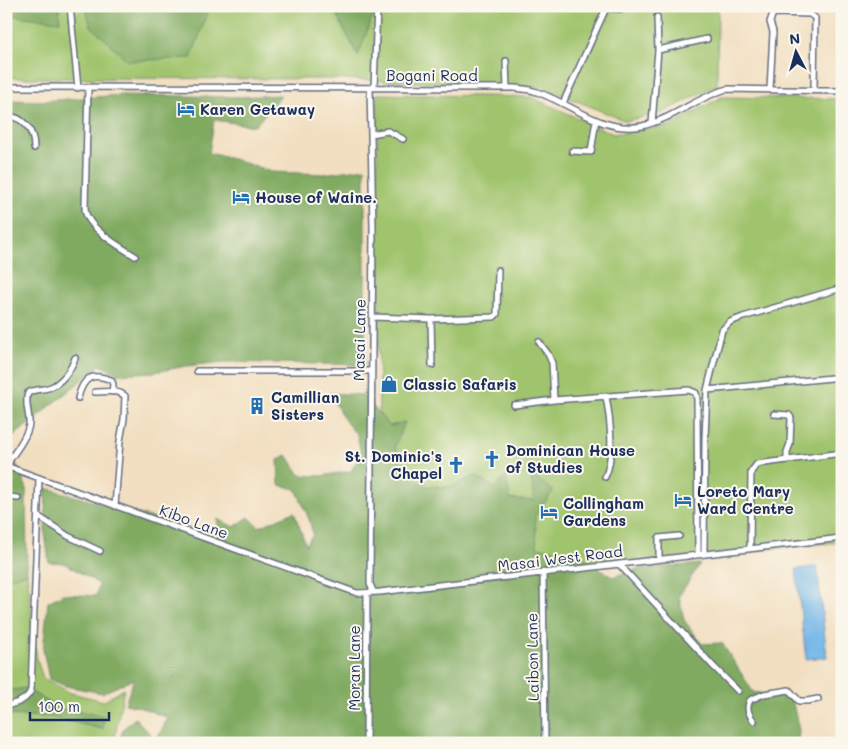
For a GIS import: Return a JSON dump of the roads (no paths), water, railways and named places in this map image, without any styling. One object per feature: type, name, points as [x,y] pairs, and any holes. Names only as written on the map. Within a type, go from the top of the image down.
[{"type":"street","points":[[70,6],[78,88]]},
{"type":"street","name":"Masai Lane","points":[[373,591],[370,584],[371,134],[377,6]]},
{"type":"street","points":[[563,103],[607,7],[619,9],[637,6]]},
{"type":"street","points":[[770,89],[773,32],[770,22],[774,13],[810,14],[815,18],[814,90]]},
{"type":"street","points":[[652,123],[658,50],[657,17]]},
{"type":"street","points":[[658,50],[707,39]]},
{"type":"street","points":[[506,61],[507,88]]},
{"type":"street","name":"Bogani Road","points":[[6,87],[507,88],[533,90],[596,120],[621,126],[641,126],[652,123],[682,111],[712,94],[727,89],[842,91]]},
{"type":"street","points":[[88,88],[86,215],[110,240],[135,256]]},
{"type":"street","points":[[6,116],[21,118],[25,122],[33,138],[34,148]]},
{"type":"street","points":[[572,151],[591,152],[596,120]]},
{"type":"street","points":[[371,134],[388,131],[403,139]]},
{"type":"street","points":[[372,317],[431,319],[496,316],[498,270]]},
{"type":"street","points":[[704,553],[707,390],[722,330],[730,322],[842,288]]},
{"type":"street","points":[[431,319],[432,365]]},
{"type":"street","points":[[539,342],[552,363],[554,400]]},
{"type":"street","points":[[6,466],[29,426],[26,402],[28,393],[54,385],[66,375],[76,358]]},
{"type":"street","points":[[197,371],[371,371]]},
{"type":"street","points":[[78,398],[82,383],[92,376],[111,380],[113,384],[112,392]]},
{"type":"street","points":[[707,390],[842,377]]},
{"type":"street","points":[[514,405],[554,400],[689,390],[696,393],[698,399],[698,554]]},
{"type":"street","points":[[95,392],[121,393],[124,396],[124,419],[120,441],[115,506]]},
{"type":"street","points":[[605,477],[610,463],[611,421],[606,397]]},
{"type":"street","points":[[774,414],[789,415],[791,418],[790,444],[787,452],[788,460]]},
{"type":"street","points":[[750,549],[751,472],[757,464],[842,453]]},
{"type":"street","name":"Kibo Lane","points":[[6,466],[356,593],[373,591]]},
{"type":"street","points":[[6,706],[24,700],[29,696],[31,690],[39,478]]},
{"type":"street","points":[[6,497],[18,498]]},
{"type":"street","points":[[38,516],[68,536],[100,551]]},
{"type":"street","points":[[659,558],[659,538],[678,536]]},
{"type":"street","name":"Masai West Road","points":[[373,591],[389,591],[842,538]]},
{"type":"street","points":[[619,564],[738,691]]},
{"type":"street","name":"Laibon Lane","points":[[543,572],[545,743]]},
{"type":"street","name":"Moran Lane","points":[[366,743],[367,593]]},
{"type":"street","points":[[754,721],[749,716],[747,706],[750,700],[764,694],[789,690],[799,701],[818,698]]},
{"type":"water","points":[[817,567],[827,657],[806,659],[796,569]]},
{"type":"place","name":"Karen Getaway","points":[[186,109]]},
{"type":"place","name":"House of Waine.","points":[[241,197]]},
{"type":"place","name":"Classic Safaris","points":[[389,384]]},
{"type":"place","name":"Camillian Sisters","points":[[257,406]]},
{"type":"place","name":"Dominican House of Studies","points":[[492,459]]},
{"type":"place","name":"St. Dominic's Chapel","points":[[456,465]]},
{"type":"place","name":"Loreto Mary Ward Centre","points":[[683,500]]},
{"type":"place","name":"Collingham Gardens","points":[[549,512]]}]
